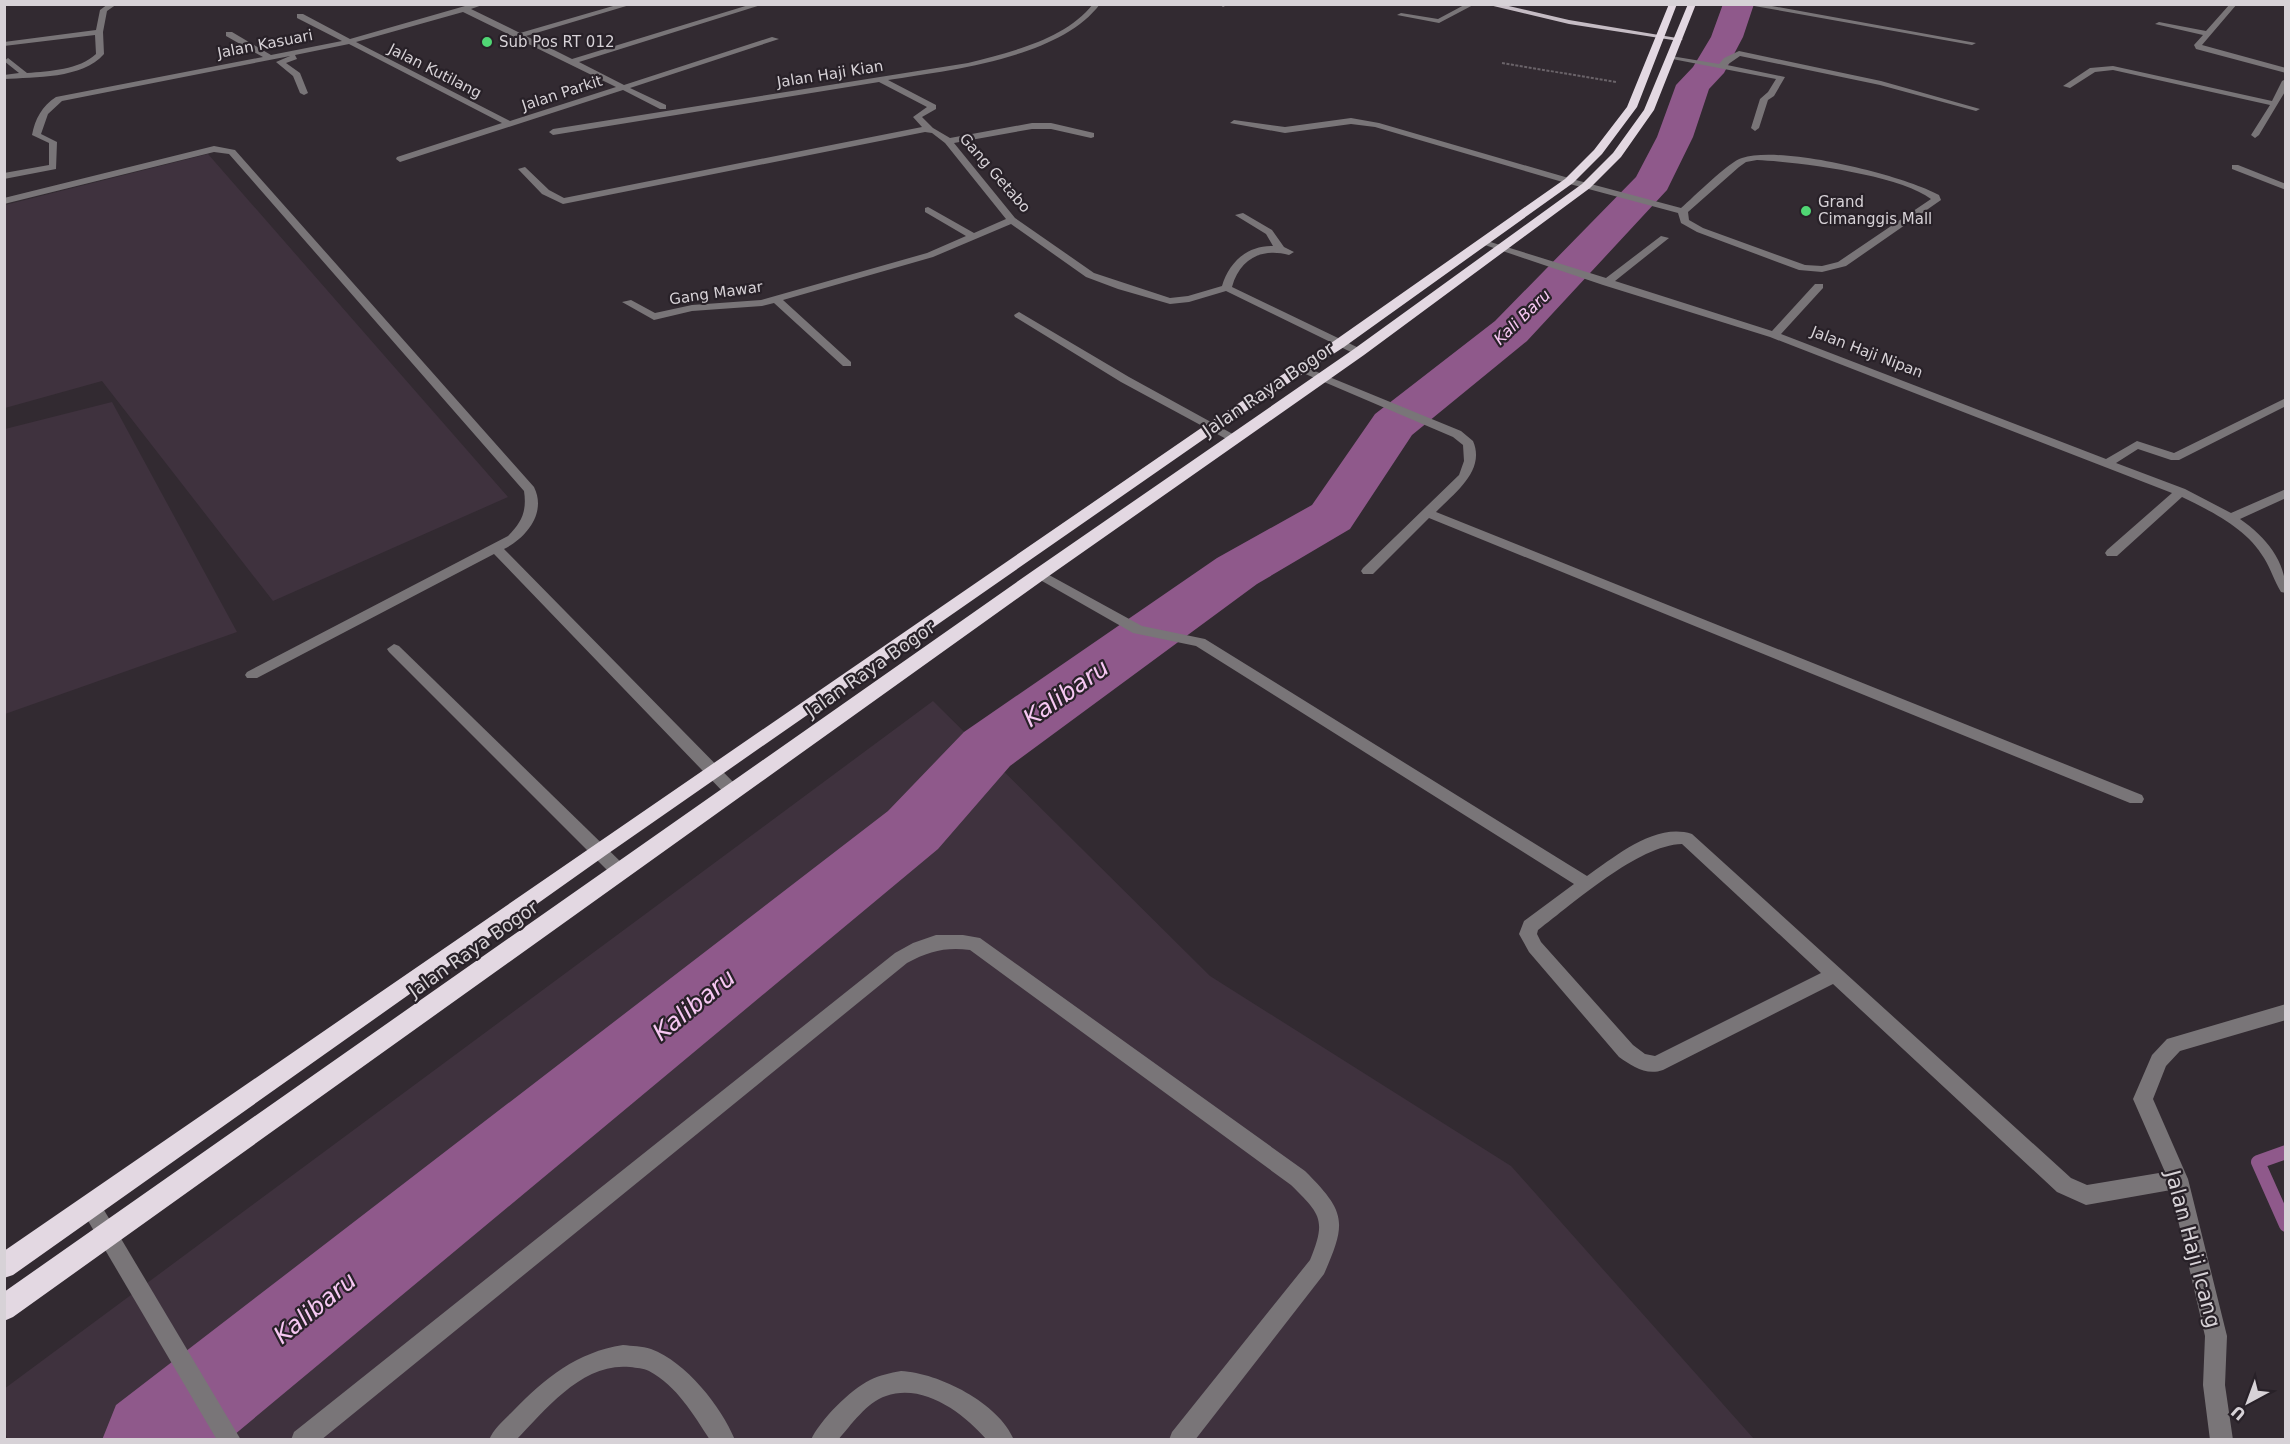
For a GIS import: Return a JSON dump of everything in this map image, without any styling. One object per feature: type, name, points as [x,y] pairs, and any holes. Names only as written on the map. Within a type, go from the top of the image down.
[{"type":"highway","name":"Jalan Raya Bogor","points":[[4,1308],[1501,250],[1577,184],[1632,106],[1661,36],[1682,5]]},
{"type":"highway","name":"Jalan Raya Bogor","points":[[4,1266],[599,850],[1212,427],[1339,344],[1481,242],[1577,184],[1617,155],[1649,110],[1679,39],[1682,5]]},
{"type":"main road","points":[[1488,4],[1569,22],[1679,39]]},
{"type":"street","points":[[4,77],[75,68],[94,62],[100,54],[99,33],[104,10],[114,4]]},
{"type":"street","points":[[454,4],[663,107]]},
{"type":"street","name":"Jalan Kasuari","points":[[4,176],[53,167],[53,142],[36,136],[39,119],[53,102],[68,96],[348,42],[482,4]]},
{"type":"street","points":[[519,36],[630,4]]},
{"type":"street","points":[[572,63],[761,4]]},
{"type":"street","name":"Jalan Haji Kian","points":[[553,132],[702,110],[880,79],[932,73],[1003,56],[1072,27],[1088,17],[1097,4]]},
{"type":"street","points":[[1401,15],[1441,21],[1472,4]]},
{"type":"street","points":[[1746,4],[1972,43]]},
{"type":"street","points":[[2234,4],[2198,45],[2205,50],[2286,71]]},
{"type":"street","name":"Jalan Kutilang","points":[[300,15],[348,42],[510,124]]},
{"type":"street","points":[[2159,24],[2208,34]]},
{"type":"street","points":[[4,44],[99,33]]},
{"type":"street","points":[[229,34],[269,57]]},
{"type":"street","name":"Jalan Parkit","points":[[400,159],[775,39]]},
{"type":"street","points":[[301,51],[293,58],[280,62],[297,75],[304,93]]},
{"type":"street","points":[[1721,66],[1739,53],[1881,83],[1976,109]]},
{"type":"street","points":[[1671,58],[1781,77],[1771,94],[1764,99],[1755,128]]},
{"type":"street","points":[[8,60],[25,75]]},
{"type":"street","points":[[2067,86],[2093,70],[2113,68],[2275,104]]},
{"type":"street","points":[[880,79],[933,107],[917,117],[930,130]]},
{"type":"street","points":[[2255,135],[2275,104],[2286,81]]},
{"type":"street","points":[[1234,123],[1285,130],[1351,121],[1361,122],[1577,184],[1683,211]]},
{"type":"street","points":[[948,141],[1032,126],[1051,126],[1091,135]]},
{"type":"street","points":[[522,169],[547,193],[563,201],[930,130]]},
{"type":"street","name":"Gang Getabo","points":[[930,130],[935,130],[948,141],[1012,220],[1090,275],[1170,301],[1189,299],[1227,288]]},
{"type":"street","points":[[4,201],[214,149],[232,152],[530,490],[533,506],[528,523],[513,539],[252,675]]},
{"type":"street","points":[[1758,156],[1813,162],[1854,171],[1927,192],[1936,200],[1842,264],[1817,271],[1700,230],[1684,220],[1683,211],[1743,160],[1758,156]]},
{"type":"street","points":[[2235,167],[2286,188]]},
{"type":"street","points":[[928,210],[974,236]]},
{"type":"street","points":[[1240,215],[1271,233],[1284,250],[1262,250],[1243,258],[1231,272],[1227,288],[1359,352]]},
{"type":"street","name":"Gang Mawar","points":[[627,302],[654,317],[692,308],[762,303],[930,255],[1012,220]]},
{"type":"street","points":[[1607,283],[1664,237]]},
{"type":"street","name":"Jalan Haji Nipan","points":[[1481,242],[1774,335],[2181,492],[2232,518],[2270,555],[2278,578],[2286,589]]},
{"type":"street","points":[[807,280],[816,288]]},
{"type":"street","points":[[1774,335],[1819,286]]},
{"type":"street","points":[[776,299],[847,364]]},
{"type":"street","points":[[1019,315],[1055,339],[1234,438]]},
{"type":"street","points":[[1300,368],[1457,434],[1469,444],[1470,461],[1465,476],[1368,571]]},
{"type":"street","points":[[2107,463],[2137,445],[2175,457],[2286,401]]},
{"type":"street","points":[[2112,553],[2181,492]]},
{"type":"street","points":[[2232,518],[2286,493]]},
{"type":"street","points":[[1427,513],[2136,799]]},
{"type":"street","points":[[497,549],[733,792]]},
{"type":"street","points":[[1040,574],[1138,630],[1200,642],[1587,884]]},
{"type":"street","points":[[394,649],[619,872]]},
{"type":"street","points":[[1834,975],[1656,1064],[1641,1062],[1626,1051],[1535,947],[1528,934],[1530,926],[1587,884],[1652,843],[1670,837],[1686,838],[2064,1185],[2086,1196],[2178,1179]]},
{"type":"street","points":[[302,1440],[901,958],[924,944],[947,940],[974,943],[1298,1178],[1325,1205],[1332,1226],[1317,1267],[1180,1440]]},
{"type":"street","name":"Jalan Haji Icang","points":[[2222,1440],[2214,1385],[2216,1336],[2178,1179],[2143,1099],[2159,1061],[2174,1046],[2286,1012]]},
{"type":"street","points":[[91,1207],[230,1440]]},
{"type":"street","points":[[500,1440],[541,1399],[575,1370],[603,1359],[626,1356],[647,1358],[681,1382],[724,1440]]},
{"type":"street","points":[[822,1440],[854,1406],[882,1385],[910,1380],[952,1395],[991,1426],[1003,1440]]},
{"type":"path","points":[[1503,63],[1641,86]]},
{"type":"shaded area","points":[[208,154],[508,497],[273,601],[102,381],[5,408],[5,205]]},
{"type":"shaded area","points":[[112,402],[237,632],[5,714],[5,429]]},
{"type":"shaded area","points":[[933,701],[1210,976],[1511,1166],[1754,1439],[8,1440],[5,1432],[4,1389]]},
{"type":"waterway","name":"Kalibaru","points":[[151,1440],[913,830],[987,749],[1237,571],[1331,517],[1393,425],[1511,331],[1653,182],[1675,137],[1693,85],[1707,73],[1727,37],[1739,4]]},
{"type":"waterway","points":[[2286,1152],[2258,1162],[2286,1225]]},
{"type":"place","name":"Sub Pos RT 012","points":[[487,42]]},
{"type":"place","name":"Grand Cimanggis Mall","points":[[1806,211]]},
{"type":"water label","name":"Kali Baru","points":[[1522,317]]}]
